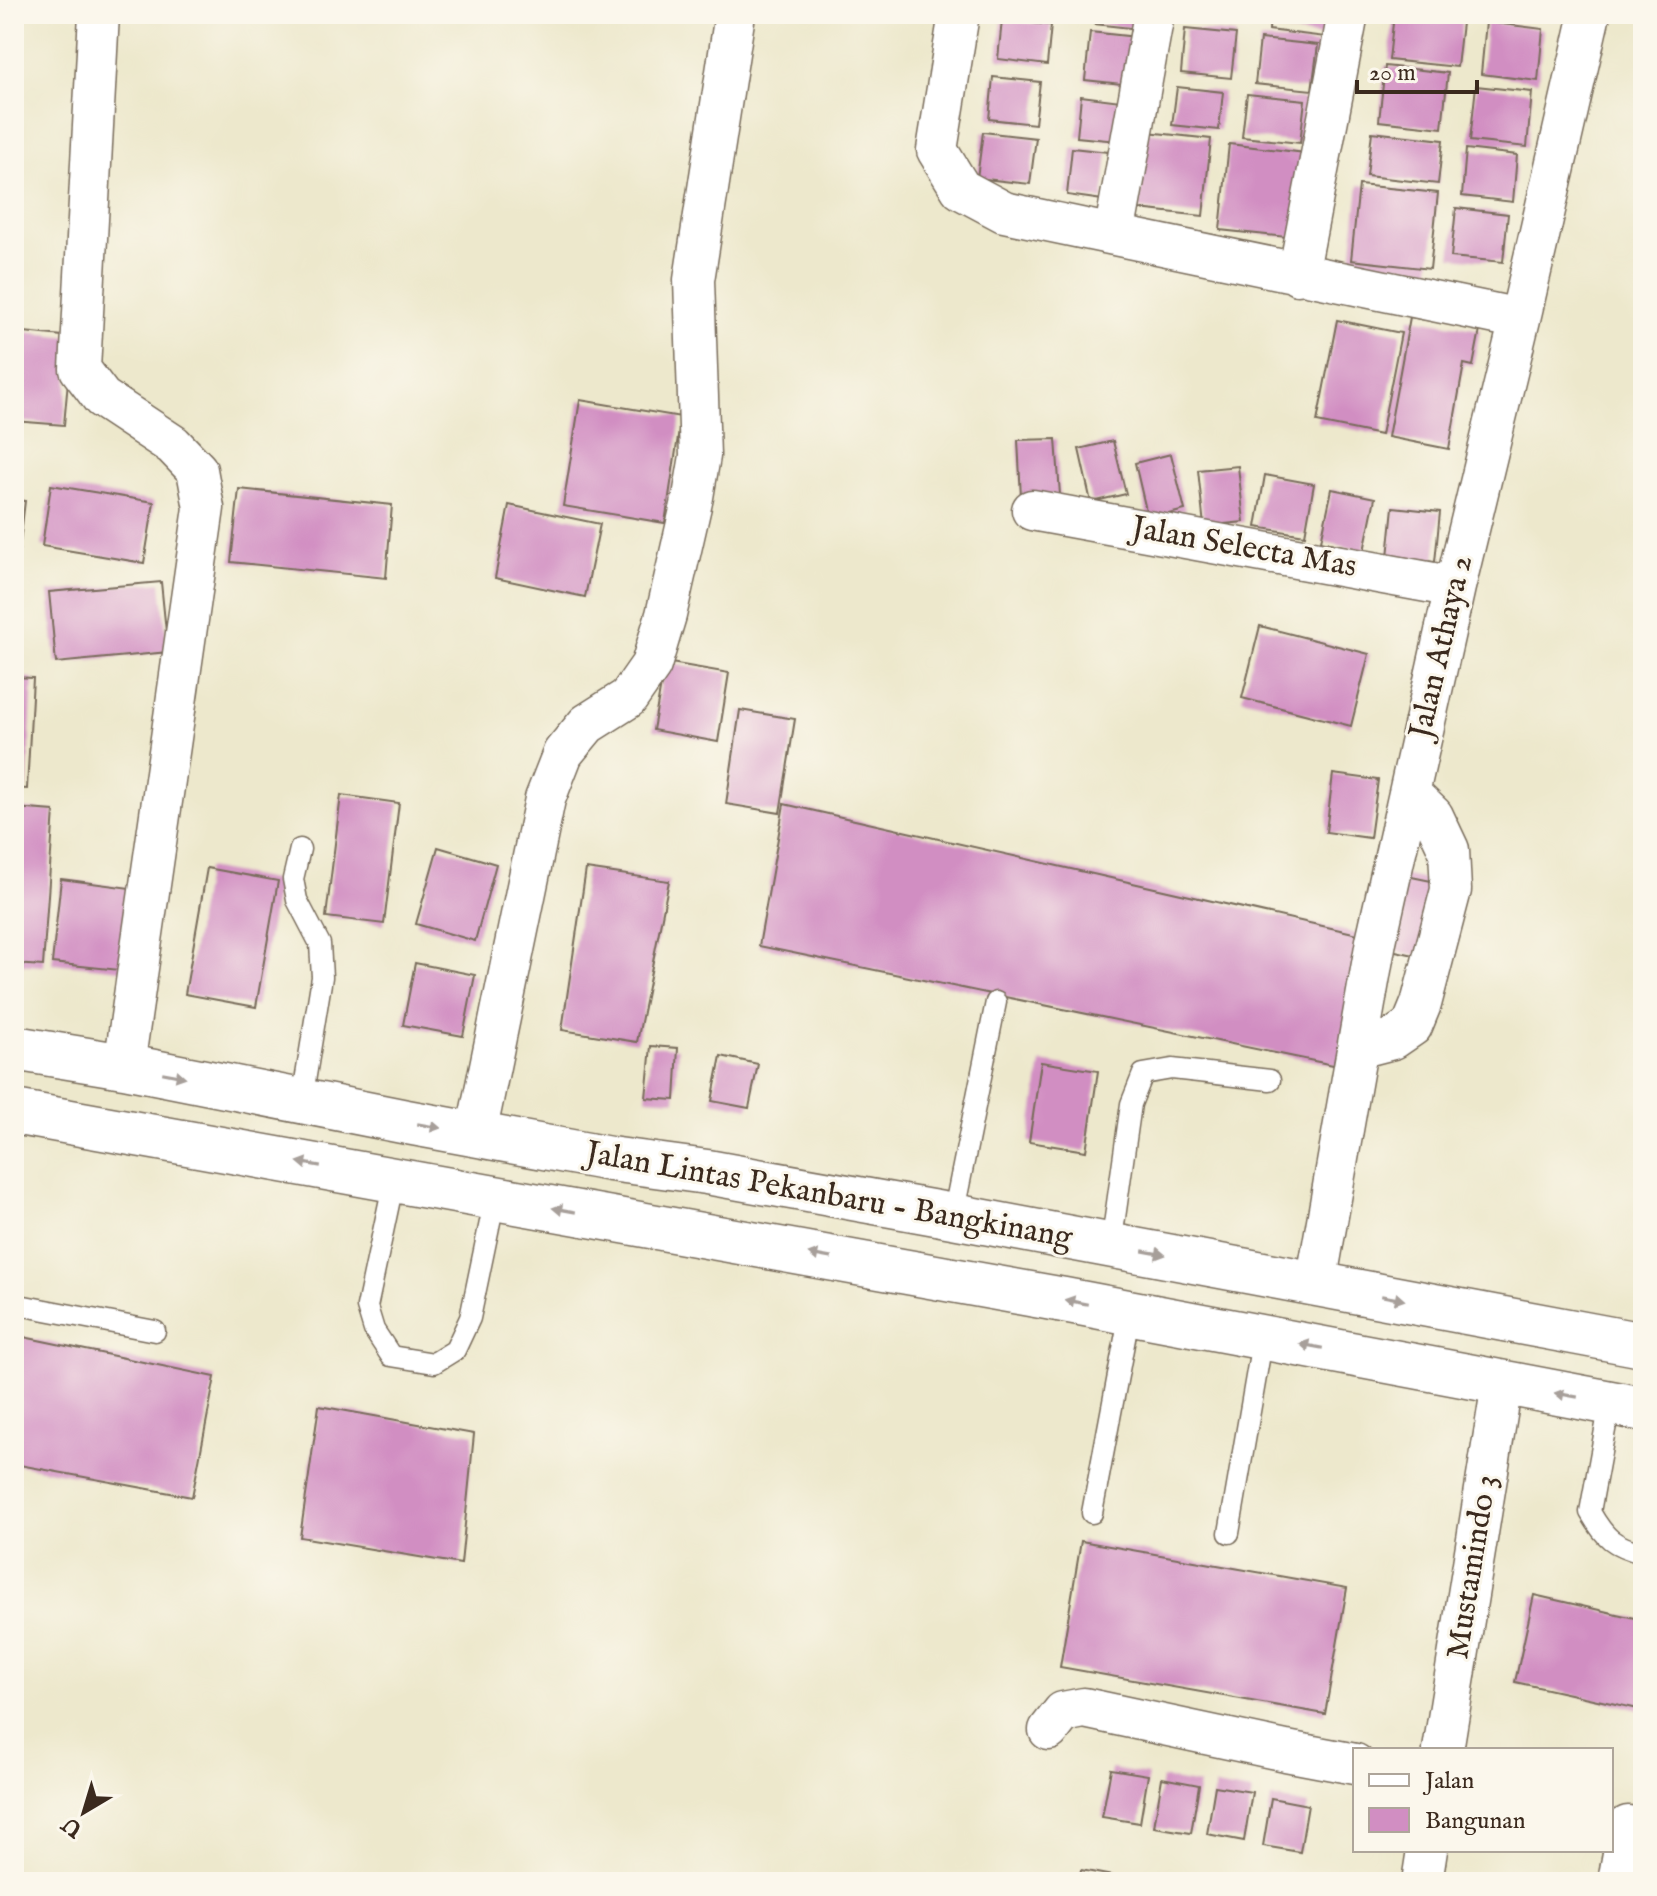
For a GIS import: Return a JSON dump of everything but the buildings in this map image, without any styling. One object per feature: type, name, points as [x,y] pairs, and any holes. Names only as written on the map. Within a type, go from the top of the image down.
[{"type":"highway","name":"Jalan Lintas Pekanbaru - Bangkinang","points":[[14,1048],[124,1066],[610,1159],[707,1172],[953,1216],[1643,1345]]},
{"type":"highway","name":"Jalan Lintas Pekanbaru - Bangkinang","points":[[14,1112],[1263,1336],[1626,1406]]},
{"type":"street","points":[[99,14],[80,369],[102,398],[173,445],[197,470],[204,508],[124,1066]]},
{"type":"street","points":[[476,1134],[545,799],[563,753],[587,724],[628,698],[651,665],[690,512],[700,456],[694,280],[735,14]]},
{"type":"street","points":[[959,14],[937,150],[961,189],[1004,212],[1520,319]]},
{"type":"street","points":[[1114,235],[1154,14]]},
{"type":"street","points":[[1298,275],[1348,14]]},
{"type":"street","name":"Jalan Athaya 2","points":[[1316,1284],[1376,941],[1455,587],[1590,14]]},
{"type":"street","name":"Jalan Selecta Mas","points":[[1032,510],[1455,587]]},
{"type":"street","points":[[1358,1048],[1393,1039],[1412,1026],[1421,1004],[1451,890],[1449,850],[1433,816],[1409,793]]},
{"type":"street","name":"Mustamindo 3","points":[[1443,1748],[1502,1384]]},
{"type":"street","points":[[1049,1730],[1063,1712],[1084,1708],[1353,1764]]},
{"type":"street","points":[[1618,1882],[1628,1826]]},
{"type":"street","points":[[1422,1882],[1427,1852]]},
{"type":"lane","points":[[300,849],[293,879],[297,900],[320,944],[322,977],[302,1100]]},
{"type":"lane","points":[[953,1216],[996,1002]]},
{"type":"lane","points":[[1111,1246],[1131,1104],[1143,1074],[1172,1069],[1270,1080]]},
{"type":"lane","points":[[394,1180],[367,1307],[374,1330],[391,1356],[434,1363],[455,1350],[470,1318],[495,1198]]},
{"type":"lane","points":[[14,1304],[155,1331]]},
{"type":"lane","points":[[1092,1513],[1130,1312]]},
{"type":"lane","points":[[1229,1533],[1263,1336]]},
{"type":"lane","points":[[1626,1406],[1590,1512],[1603,1534],[1624,1549],[1643,1553]]}]
